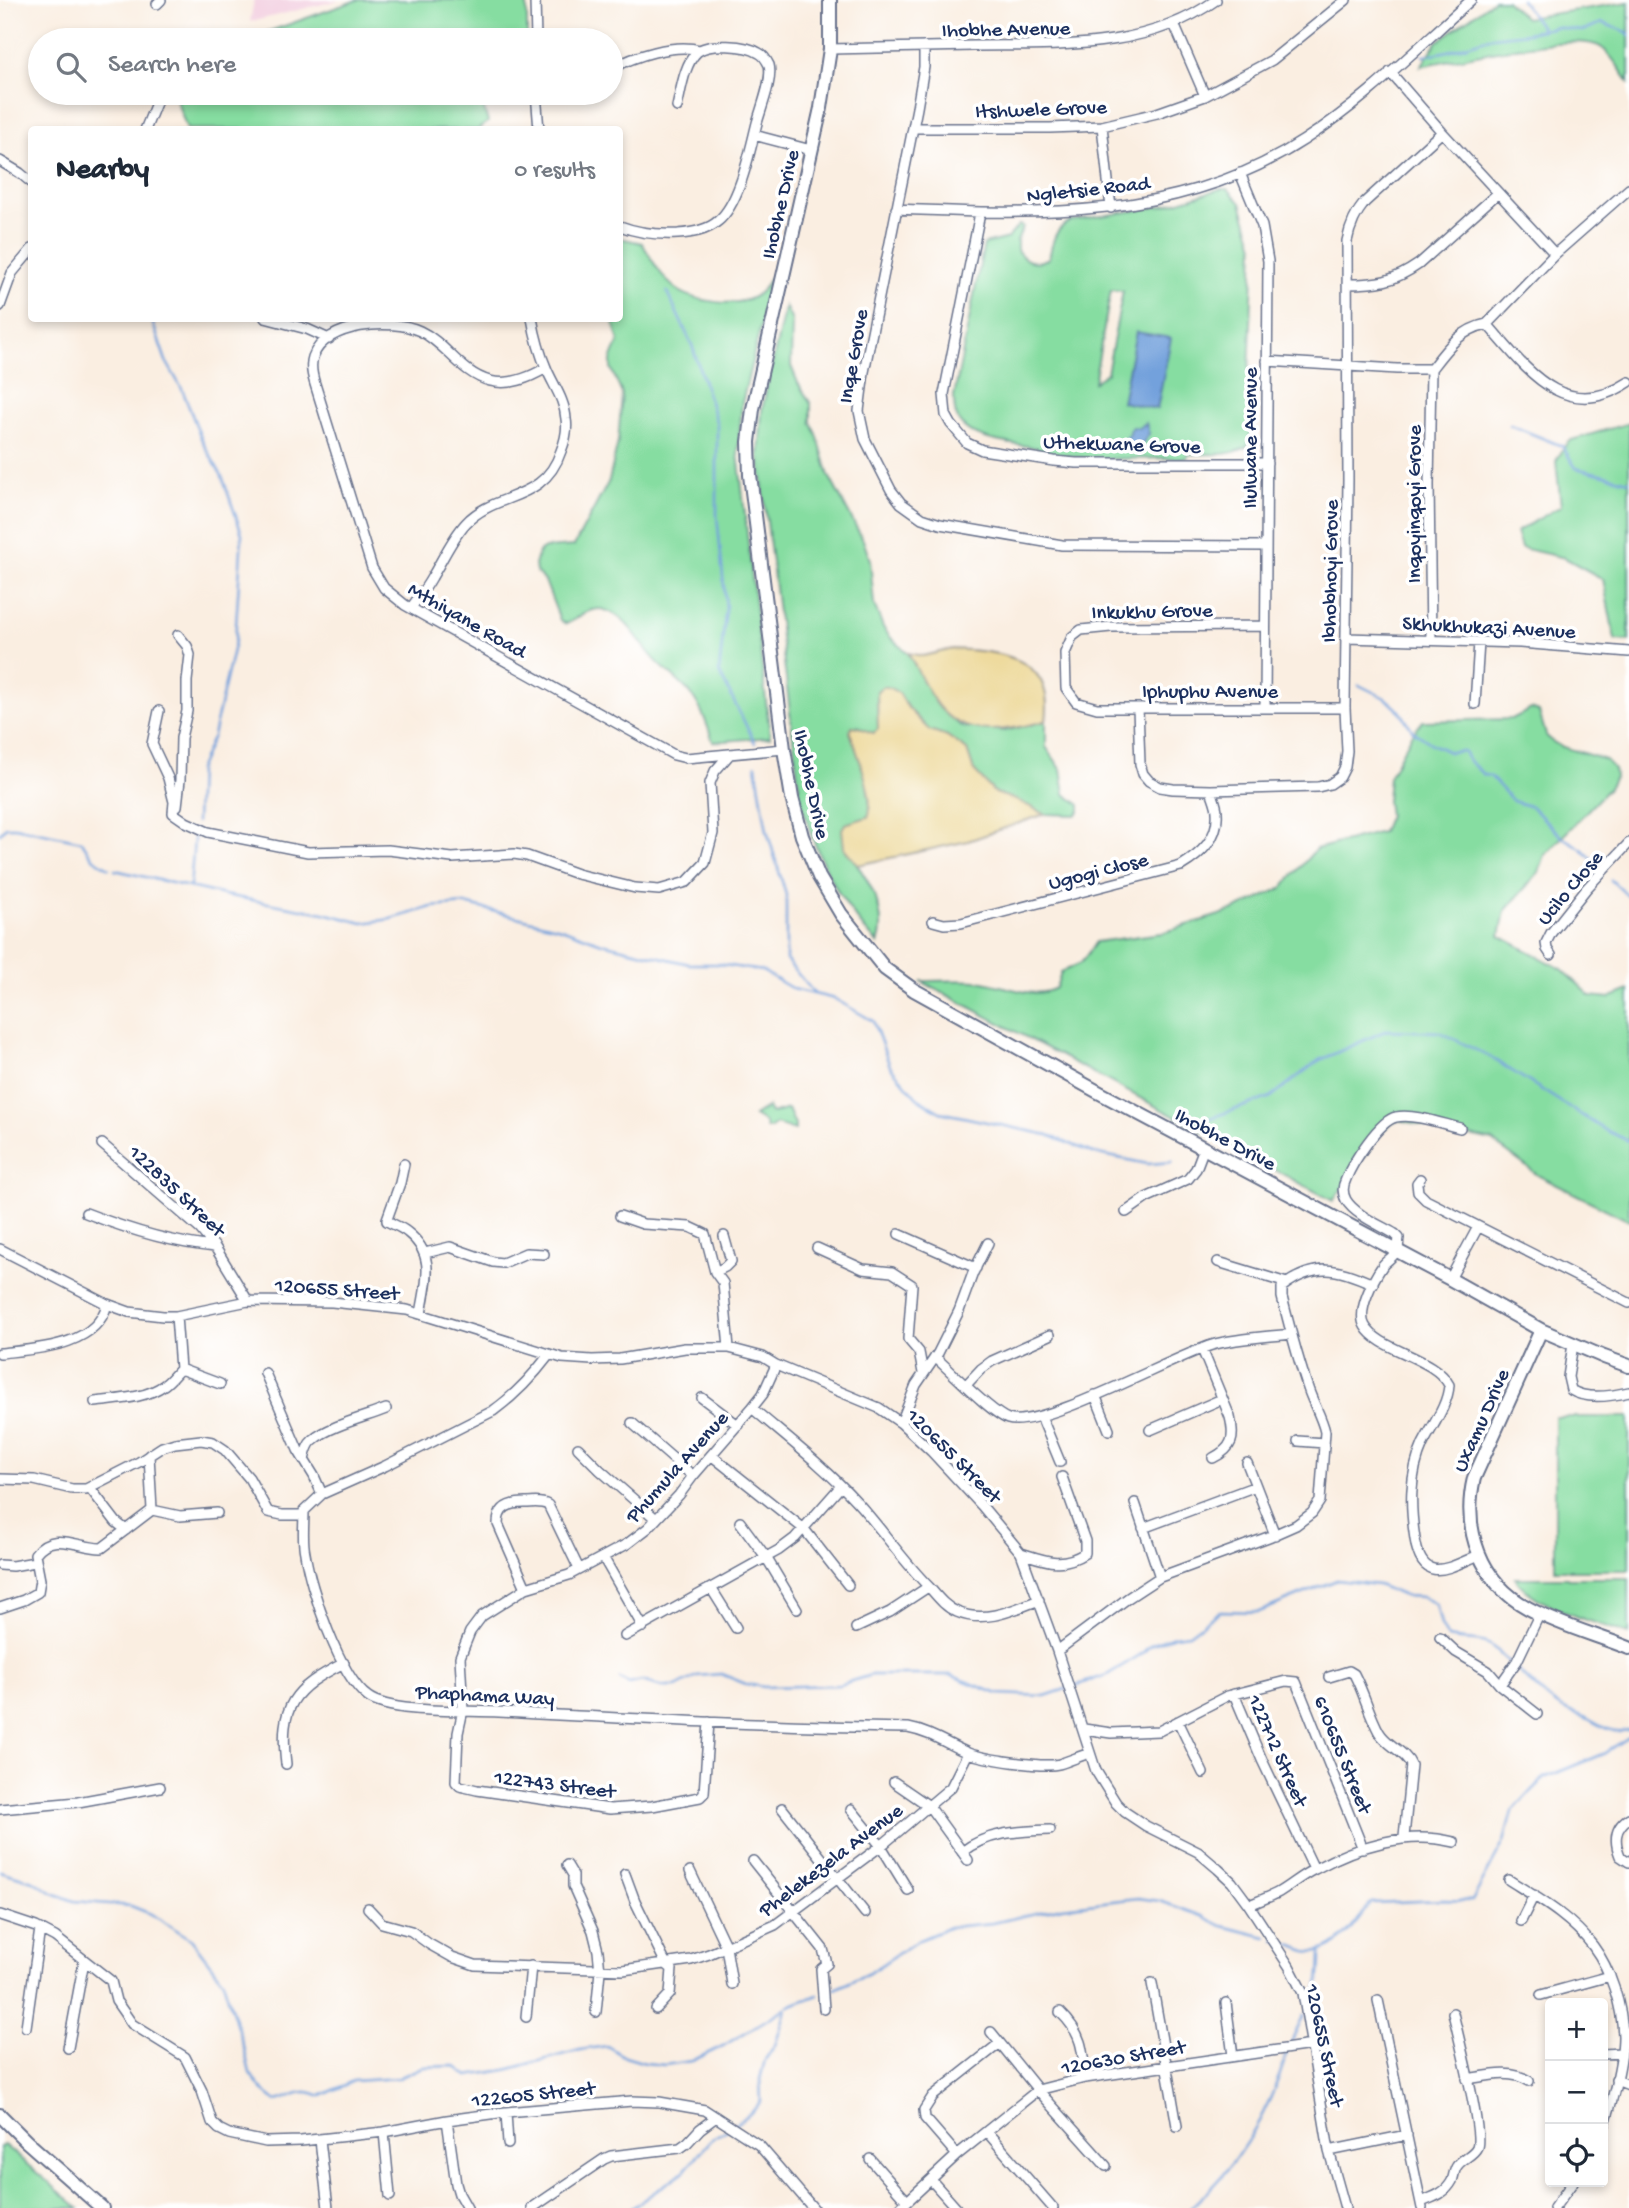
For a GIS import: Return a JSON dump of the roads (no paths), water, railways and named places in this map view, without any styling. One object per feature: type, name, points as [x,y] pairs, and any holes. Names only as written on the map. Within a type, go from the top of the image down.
[{"type":"street","points":[[536,0],[536,28]]},
{"type":"street","name":"Ihobhe Drive","points":[[830,0],[830,49],[821,108],[759,380],[749,442],[751,492],[784,749],[802,836],[819,877],[841,914],[885,969],[914,990],[1398,1250],[1541,1330],[1629,1366]]},
{"type":"street","name":"Ihobhe Avenue","points":[[830,49],[1088,44],[1131,37],[1174,24],[1216,0]]},
{"type":"street","name":"Itshwele Grove","points":[[912,128],[1102,126],[1157,113],[1205,96],[1272,60],[1346,0]]},
{"type":"street","name":"Ngletsie Road","points":[[897,209],[981,213],[1111,208],[1176,196],[1240,173],[1303,141],[1353,105],[1471,0]]},
{"type":"street","points":[[1174,24],[1205,96]]},
{"type":"street","points":[[623,227],[637,232],[691,233],[711,226],[724,215],[733,199],[754,135],[770,76],[768,64],[764,57],[753,50],[707,46],[693,57],[688,66],[677,107]]},
{"type":"street","name":"Inqe Grove","points":[[924,47],[921,84],[859,411],[862,430],[870,450],[891,490],[901,503],[922,518],[940,524],[1045,543],[1101,546],[1265,546]]},
{"type":"street","points":[[623,62],[648,54],[686,48],[700,50]]},
{"type":"street","points":[[1390,72],[1555,254]]},
{"type":"street","points":[[147,126],[155,105]]},
{"type":"street","points":[[537,105],[539,126]]},
{"type":"street","points":[[1102,126],[1111,208]]},
{"type":"street","name":"Ibhobhoyi Grove","points":[[1138,708],[1140,764],[1149,781],[1160,787],[1211,790],[1298,789],[1330,784],[1340,777],[1346,763],[1347,242],[1357,211],[1375,191],[1442,132]]},
{"type":"street","points":[[754,135],[811,150]]},
{"type":"street","points":[[0,161],[28,180]]},
{"type":"street","name":"Ilulwane Avenue","points":[[1240,173],[1262,226],[1266,248],[1265,708]]},
{"type":"street","points":[[1267,362],[1431,369],[1458,337],[1476,326],[1487,324],[1555,254],[1629,189]]},
{"type":"street","points":[[1347,284],[1378,283],[1397,278],[1419,264],[1498,193]]},
{"type":"street","name":"Uthekwane Grove","points":[[981,213],[944,394],[946,415],[967,443],[982,450],[1054,461],[1105,464],[1267,463]]},
{"type":"street","points":[[0,306],[12,273],[28,254]]},
{"type":"street","points":[[280,322],[307,329],[329,339],[362,326],[398,325],[410,328],[426,334],[465,368],[492,382],[530,378],[546,368]]},
{"type":"street","points":[[411,608],[465,524],[482,511],[533,487],[552,470],[565,438],[566,420],[558,392],[546,368],[533,322]]},
{"type":"street","points":[[1487,324],[1530,373],[1565,394],[1578,398],[1593,396],[1629,382]]},
{"type":"street","name":"Mthiyane Road","points":[[329,339],[316,350],[312,372],[372,568],[384,588],[411,608],[657,747],[687,758],[784,749]]},
{"type":"street","name":"Inqoyinqoyi Grove","points":[[1431,369],[1431,640]]},
{"type":"street","name":"Inkukhu Grove","points":[[1076,702],[1066,688],[1065,653],[1072,637],[1081,630],[1111,627],[1264,626]]},
{"type":"street","points":[[176,815],[190,655],[178,635]]},
{"type":"street","name":"Skhukhukazi Avenue","points":[[1346,639],[1479,642],[1629,652]]},
{"type":"street","points":[[1475,704],[1479,642]]},
{"type":"street","name":"Iphuphu Avenue","points":[[1076,702],[1097,708],[1345,708]]},
{"type":"street","points":[[159,711],[152,744],[168,778],[174,802],[173,813],[208,832],[308,852],[388,850],[452,858],[514,854],[540,860],[577,874],[635,888],[659,890],[687,882],[705,863],[713,833],[710,783],[715,771],[729,755]]},
{"type":"street","name":"Ugogi Close","points":[[933,921],[944,924],[961,923],[1181,866],[1196,857],[1209,843],[1217,812],[1211,790]]},
{"type":"street","name":"Ucilo Close","points":[[1551,955],[1546,943],[1551,933],[1586,889],[1629,843]]},
{"type":"street","points":[[1460,1128],[1408,1117],[1393,1118],[1378,1130],[1360,1154],[1345,1179],[1343,1194],[1349,1204],[1399,1238],[1398,1250],[1383,1265],[1363,1306],[1364,1326],[1381,1340],[1441,1375],[1449,1385],[1447,1395],[1422,1447],[1412,1484],[1412,1516],[1419,1559],[1423,1565],[1434,1570],[1479,1555]]},
{"type":"street","name":"122835 Street","points":[[102,1144],[200,1229],[215,1247],[248,1301]]},
{"type":"street","points":[[1126,1212],[1146,1198],[1188,1179],[1196,1169],[1204,1148]]},
{"type":"street","points":[[404,1164],[387,1222],[410,1233],[425,1253],[428,1268],[421,1314]]},
{"type":"street","points":[[1420,1179],[1417,1183],[1418,1192],[1426,1200],[1629,1304]]},
{"type":"street","points":[[86,1213],[186,1244],[215,1247]]},
{"type":"street","points":[[620,1216],[643,1224],[683,1226],[705,1234],[715,1272],[723,1283],[729,1348]]},
{"type":"street","points":[[1450,1279],[1478,1227]]},
{"type":"street","points":[[899,1234],[976,1268]]},
{"type":"street","points":[[715,1272],[731,1261],[724,1236]]},
{"type":"street","points":[[901,1423],[916,1385],[935,1357],[959,1311],[988,1243]]},
{"type":"street","points":[[425,1253],[450,1247],[503,1263],[531,1252],[544,1254]]},
{"type":"street","points":[[817,1248],[863,1269],[892,1272],[912,1285],[908,1339],[919,1352],[923,1373]]},
{"type":"street","name":"120655 Street","points":[[0,1249],[107,1304],[138,1313],[176,1316],[248,1301],[291,1300],[394,1307],[549,1355],[592,1360],[620,1359],[685,1348],[729,1348],[763,1357],[879,1408],[901,1423],[982,1506],[1021,1553],[1084,1729],[1096,1771],[1116,1803],[1146,1826],[1198,1852],[1232,1882],[1272,1940],[1303,1993],[1329,2151],[1345,2208]]},
{"type":"street","points":[[1219,1262],[1287,1283]]},
{"type":"street","points":[[1057,1651],[1160,1577],[1275,1535],[1296,1525],[1312,1513],[1320,1501],[1323,1422],[1310,1393],[1291,1334],[1282,1287],[1306,1274],[1332,1270],[1346,1272],[1373,1284]]},
{"type":"street","points":[[0,1353],[46,1349],[73,1339],[100,1322],[107,1304]]},
{"type":"street","points":[[95,1402],[145,1393],[163,1386],[180,1369],[176,1316]]},
{"type":"street","name":"Uxamu Drive","points":[[1541,1330],[1474,1478],[1469,1514],[1473,1539],[1488,1571],[1502,1589],[1520,1603],[1541,1614],[1629,1648]]},
{"type":"street","points":[[935,1357],[1000,1415],[1024,1421],[1095,1395],[1202,1349],[1226,1342],[1291,1334]]},
{"type":"street","points":[[966,1385],[992,1361],[1050,1335]]},
{"type":"street","points":[[1573,1344],[1568,1377],[1571,1390],[1579,1395],[1591,1396],[1629,1392]]},
{"type":"street","points":[[1202,1349],[1230,1417],[1232,1439],[1224,1453],[1213,1458]]},
{"type":"street","points":[[0,1479],[27,1479],[72,1489],[90,1488],[162,1447],[201,1440],[213,1442],[225,1450],[249,1478],[268,1512],[304,1515],[304,1511],[322,1494],[396,1461],[509,1400],[549,1355]]},
{"type":"street","name":"Phumula Avenue","points":[[456,1782],[458,1733],[463,1710],[460,1657],[470,1632],[482,1616],[526,1588],[569,1575],[627,1544],[679,1495],[738,1425],[763,1394],[776,1365]]},
{"type":"street","points":[[180,1369],[220,1384]]},
{"type":"street","points":[[265,1373],[298,1450],[322,1494]]},
{"type":"street","points":[[1095,1395],[1109,1430]]},
{"type":"street","points":[[702,1398],[738,1425]]},
{"type":"street","points":[[1150,1430],[1222,1399]]},
{"type":"street","points":[[752,1408],[858,1502],[928,1587],[955,1611],[976,1616],[1000,1615],[1039,1600]]},
{"type":"street","points":[[304,1460],[313,1440],[337,1427],[386,1409]]},
{"type":"street","points":[[1041,1416],[1060,1462]]},
{"type":"street","points":[[632,1423],[693,1476]]},
{"type":"street","points":[[1298,1441],[1324,1443]]},
{"type":"street","points":[[578,1447],[656,1519]]},
{"type":"street","points":[[149,1455],[152,1510]]},
{"type":"street","points":[[711,1455],[804,1529],[848,1584]]},
{"type":"street","points":[[1247,1464],[1275,1535]]},
{"type":"street","points":[[1021,1553],[1045,1561],[1061,1562],[1085,1553],[1085,1541],[1062,1477]]},
{"type":"street","points":[[625,1636],[795,1538],[841,1486]]},
{"type":"street","points":[[1143,1528],[1256,1486]]},
{"type":"street","points":[[90,1488],[116,1522],[126,1530]]},
{"type":"street","points":[[526,1588],[498,1524],[501,1511],[514,1503],[542,1502],[548,1505],[579,1569]]},
{"type":"street","points":[[1135,1503],[1160,1577]]},
{"type":"street","points":[[152,1510],[180,1516],[217,1513]]},
{"type":"street","points":[[0,1608],[38,1592],[40,1580],[35,1562],[36,1552],[46,1544],[74,1541],[102,1548],[152,1510]]},
{"type":"street","name":"Phaphama Way","points":[[304,1515],[304,1553],[317,1605],[359,1689],[382,1705],[709,1723],[908,1728],[935,1736],[968,1753],[1046,1765],[1059,1764],[1090,1753]]},
{"type":"street","points":[[740,1522],[766,1557],[797,1609]]},
{"type":"street","points":[[603,1557],[643,1627]]},
{"type":"street","points":[[0,1565],[35,1562]]},
{"type":"street","points":[[856,1628],[913,1599],[928,1587]]},
{"type":"street","points":[[711,1588],[736,1628]]},
{"type":"street","points":[[1500,1685],[1514,1666],[1541,1614]]},
{"type":"street","points":[[1440,1637],[1456,1652],[1488,1671],[1500,1685],[1537,1714]]},
{"type":"street","points":[[286,1764],[283,1742],[285,1719],[295,1697],[307,1683],[344,1663]]},
{"type":"street","points":[[1329,1676],[1349,1671],[1354,1674],[1380,1734],[1409,1760],[1404,1837]]},
{"type":"street","name":"122712 Street","points":[[1286,1681],[1234,1694],[1314,1869]]},
{"type":"street","name":"610655 Street","points":[[1286,1681],[1296,1682],[1363,1849]]},
{"type":"street","points":[[1084,1729],[1111,1733],[1159,1731],[1234,1694]]},
{"type":"street","points":[[1178,1721],[1203,1773]]},
{"type":"street","name":"122743 Street","points":[[456,1782],[460,1786],[477,1790],[610,1809],[652,1807],[692,1799],[704,1793],[709,1723]]},
{"type":"street","name":"Phelekezela Avenue","points":[[368,1908],[383,1923],[411,1931],[429,1944],[463,1962],[475,1965],[600,1971],[691,1960],[775,1925],[793,1913],[881,1846],[951,1787],[968,1753]]},
{"type":"street","points":[[894,1782],[929,1805],[965,1856],[969,1846],[996,1835],[1050,1830]]},
{"type":"street","points":[[0,1809],[78,1802],[160,1787]]},
{"type":"street","points":[[782,1808],[865,1913]]},
{"type":"street","points":[[851,1809],[881,1846],[908,1889]]},
{"type":"street","points":[[1629,1818],[1617,1830],[1615,1837],[1620,1856],[1629,1862]]},
{"type":"street","points":[[1249,1905],[1277,1893],[1314,1869],[1363,1849],[1404,1837],[1437,1838],[1454,1842]]},
{"type":"street","points":[[753,1861],[826,1955],[827,1964],[821,1969],[824,2009]]},
{"type":"street","points":[[568,1865],[573,1875],[573,1886],[593,1931],[598,1951],[600,1971],[596,2012]]},
{"type":"street","points":[[691,1871],[726,1947],[732,1984]]},
{"type":"street","points":[[625,1874],[666,1964],[672,1969],[671,1988],[665,2001],[656,2009]]},
{"type":"street","points":[[1509,1880],[1546,1903],[1572,1924],[1592,1944],[1610,1976],[1625,2019],[1616,2080],[1605,2124]]},
{"type":"street","points":[[1521,1921],[1534,1895]]},
{"type":"street","points":[[0,1915],[40,1929],[71,1948],[84,1961],[68,2048]]},
{"type":"street","points":[[26,2026],[40,1929]]},
{"type":"street","name":"122605 Street","points":[[84,1961],[111,1981],[116,2001],[132,2024],[185,2057],[202,2091],[212,2122],[229,2134],[266,2142],[320,2140],[506,2112],[632,2101],[659,2102],[705,2110],[759,2145],[813,2208]]},
{"type":"street","points":[[526,2017],[531,1966]]},
{"type":"street","points":[[1541,1995],[1610,1976]]},
{"type":"street","points":[[1152,1983],[1177,2126]]},
{"type":"street","points":[[1378,2000],[1422,2205],[1447,2188],[1457,2167],[1478,2145],[1476,2118],[1453,2013]]},
{"type":"street","points":[[1226,2003],[1233,2056]]},
{"type":"street","points":[[1060,2012],[1079,2036],[1085,2078]]},
{"type":"street","points":[[991,2032],[1105,2166]]},
{"type":"street","points":[[957,2155],[925,2118],[924,2110],[946,2086],[1000,2043]]},
{"type":"street","name":"120630 Street","points":[[904,2205],[957,2155],[1038,2090],[1085,2078],[1311,2045]]},
{"type":"street","points":[[1608,2054],[1621,2053]]},
{"type":"street","points":[[1467,2080],[1508,2074],[1529,2081]]},
{"type":"street","points":[[1616,2080],[1629,2085]]},
{"type":"street","points":[[506,2112],[508,2144]]},
{"type":"street","points":[[0,2115],[102,2208]]},
{"type":"street","points":[[532,2208],[604,2159],[680,2148],[716,2118]]},
{"type":"street","points":[[447,2120],[458,2194],[467,2208]]},
{"type":"street","points":[[384,2132],[390,2196]]},
{"type":"street","points":[[987,2132],[1053,2208]]},
{"type":"street","points":[[1329,2151],[1407,2135]]},
{"type":"street","points":[[320,2140],[328,2208]]},
{"type":"street","points":[[870,2159],[904,2205]]},
{"type":"street","points":[[932,2181],[956,2208]]},
{"type":"street","points":[[1554,2208],[1569,2187]]},
{"type":"water","points":[[1136,332],[1171,338],[1157,409],[1122,402]]},
{"type":"water","points":[[1146,423],[1149,434],[1142,444],[1131,446],[1123,440],[1130,434],[1132,427],[1139,428]]},
{"type":"waterway","points":[[1521,0],[1543,30]]},
{"type":"waterway","points":[[1423,56],[1492,37],[1556,27],[1582,31],[1602,23],[1629,35]]},
{"type":"waterway","points":[[667,292],[692,345],[717,424],[717,516],[726,607],[719,672],[755,743]]},
{"type":"waterway","points":[[152,322],[166,361],[182,389],[203,443],[222,476],[242,534],[235,641],[213,736],[198,770],[196,822]]},
{"type":"waterway","points":[[1510,425],[1562,446],[1576,468],[1629,481]]},
{"type":"waterway","points":[[1359,685],[1385,698],[1400,711],[1413,731],[1432,744],[1449,752],[1464,751],[1468,760],[1484,775],[1490,776],[1513,801],[1532,807],[1562,837],[1582,849],[1597,869]]},
{"type":"waterway","points":[[756,765],[767,831],[786,895],[786,960],[814,993]]},
{"type":"waterway","points":[[0,833],[6,827],[15,827],[81,841],[94,859],[109,868]]},
{"type":"waterway","points":[[190,888],[195,829]]},
{"type":"waterway","points":[[115,870],[363,923],[391,919],[432,907],[465,904],[561,928],[602,943],[689,964],[718,964],[762,971],[793,989],[835,999],[873,1021],[890,1066],[917,1098],[940,1112],[1048,1135],[1093,1153],[1148,1164],[1173,1162]]},
{"type":"waterway","points":[[1611,880],[1629,897]]},
{"type":"waterway","points":[[1202,1121],[1271,1097],[1318,1061],[1387,1030],[1440,1032],[1490,1057],[1605,1130],[1629,1141]]},
{"type":"waterway","points":[[620,1679],[629,1684],[642,1681],[662,1687],[676,1687],[697,1676],[721,1674],[746,1684],[764,1687],[839,1685],[871,1675],[950,1675],[998,1694],[1045,1696],[1107,1675],[1151,1645],[1174,1636],[1189,1634],[1220,1611],[1259,1612],[1337,1580],[1378,1585],[1404,1596],[1423,1597],[1436,1604],[1441,1625],[1448,1638],[1490,1645],[1558,1706],[1607,1729],[1629,1730]]},
{"type":"waterway","points":[[1275,1940],[1307,1951],[1318,1951],[1327,1949],[1344,1936],[1371,1903],[1472,1901],[1504,1842],[1512,1812],[1530,1792],[1544,1778],[1605,1753],[1629,1737]]},
{"type":"waterway","points":[[0,1871],[33,1881],[74,1901],[131,1906],[151,1914],[191,1939],[223,1981],[250,2073],[261,2089],[276,2101],[303,2092],[321,2096],[353,2081],[399,2078],[422,2067],[455,2066],[468,2076],[506,2070],[580,2050],[607,2046],[625,2057],[645,2063],[664,2065],[692,2061],[723,2046],[789,2006],[818,1995]]},
{"type":"waterway","points":[[835,1989],[869,1973],[917,1941],[950,1927],[993,1923],[1062,1907],[1138,1898],[1160,1901],[1222,1926],[1266,1937]]},
{"type":"waterway","points":[[1309,2006],[1319,1980],[1321,1952]]},
{"type":"waterway","points":[[734,2125],[752,2112],[761,2101],[760,2079],[765,2060],[776,2043],[786,2010]]},
{"type":"waterway","points":[[1289,2047],[1304,2015]]},
{"type":"waterway","points":[[1190,2208],[1222,2175],[1249,2138],[1271,2097],[1287,2053]]},
{"type":"waterway","points":[[632,2208],[683,2172],[714,2137],[729,2129]]}]
